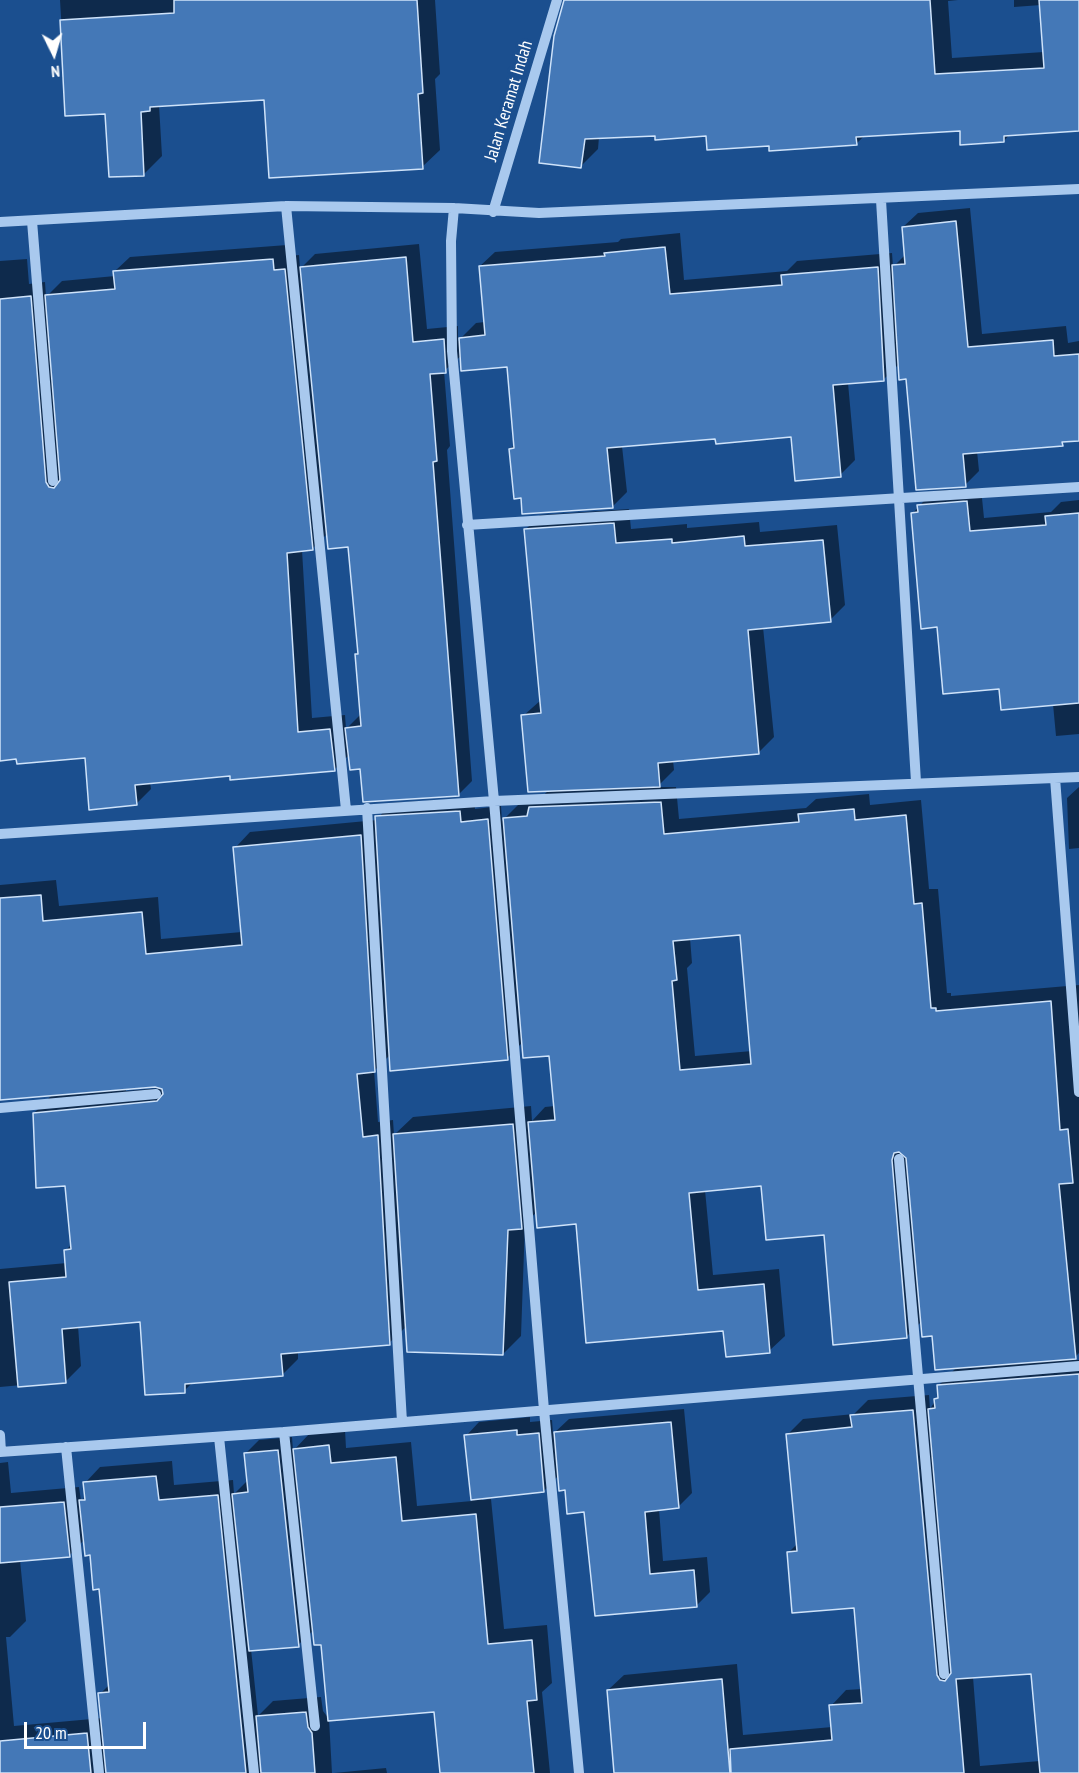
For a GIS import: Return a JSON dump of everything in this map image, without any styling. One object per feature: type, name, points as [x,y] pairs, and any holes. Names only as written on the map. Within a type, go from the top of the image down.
[{"type":"street","name":"Jalan Keramat Indah","points":[[493,212],[557,0]]},
{"type":"street","points":[[0,222],[286,206],[454,208],[539,213],[881,200],[1079,189]]},
{"type":"street","points":[[881,200],[916,782]]},
{"type":"street","points":[[286,206],[346,810]]},
{"type":"street","points":[[454,208],[451,241],[452,351],[494,801],[544,1410],[579,1773]]},
{"type":"street","points":[[32,221],[52,481]]},
{"type":"street","points":[[467,525],[899,500],[1079,487]]},
{"type":"street","points":[[0,834],[494,801],[1079,777]]},
{"type":"street","points":[[1054,778],[1079,1092]]},
{"type":"street","points":[[367,808],[402,1422]]},
{"type":"street","points":[[0,1108],[156,1094]]},
{"type":"street","points":[[899,1159],[944,1674]]},
{"type":"street","points":[[0,1435],[1,1452],[66,1448],[1079,1366]]},
{"type":"street","points":[[284,1432],[315,1726]]},
{"type":"street","points":[[219,1437],[254,1773]]},
{"type":"street","points":[[66,1448],[99,1773]]},
{"type":"building","points":[[174,0],[417,0],[423,93],[418,94],[423,169],[269,178],[264,100],[150,107],[150,111],[141,112],[144,176],[109,177],[105,114],[65,116],[60,20],[174,13]]},
{"type":"building","points":[[564,0],[930,0],[935,74],[1044,68],[1039,0],[1079,0],[1079,131],[1004,136],[1004,142],[960,145],[960,131],[856,137],[857,145],[769,151],[769,146],[707,150],[706,136],[655,140],[655,136],[585,139],[581,168],[539,163],[554,36]]},
{"type":"building","points":[[956,221],[968,347],[1053,340],[1054,356],[1079,354],[1079,441],[1062,442],[1063,446],[963,454],[966,487],[916,490],[906,379],[899,380],[892,265],[905,264],[902,227]]},
{"type":"building","points":[[665,247],[670,294],[782,285],[781,275],[878,267],[884,381],[833,385],[841,477],[795,481],[791,437],[716,444],[715,439],[607,448],[613,508],[522,514],[521,498],[514,499],[509,449],[514,448],[507,367],[461,371],[459,338],[485,335],[479,266],[605,256],[604,253]]},
{"type":"building","points":[[406,257],[413,342],[444,339],[446,373],[430,374],[437,461],[433,462],[459,796],[363,802],[360,769],[350,770],[345,728],[361,726],[355,654],[358,654],[348,547],[328,549],[300,267]]},
{"type":"building","points":[[273,259],[274,270],[285,269],[313,550],[287,553],[298,732],[330,729],[335,771],[230,780],[230,776],[135,785],[137,805],[89,810],[85,758],[17,764],[16,759],[0,761],[0,299],[31,296],[46,482],[49,487],[54,488],[60,480],[45,295],[115,289],[113,271]]},
{"type":"building","points":[[967,501],[970,531],[1046,525],[1045,516],[1079,513],[1079,703],[1001,710],[999,689],[943,694],[937,627],[921,629],[911,513],[918,512],[917,505]]},
{"type":"building","points":[[614,523],[616,543],[672,539],[672,543],[744,536],[745,546],[823,540],[831,622],[748,630],[759,754],[658,763],[660,787],[528,792],[521,715],[541,713],[524,529]]},
{"type":"building","points":[[661,802],[664,834],[799,822],[798,814],[854,809],[855,820],[906,815],[914,904],[922,903],[931,1008],[936,1008],[936,1011],[1051,1001],[1060,1130],[1068,1129],[1073,1183],[1059,1184],[1076,1359],[935,1370],[932,1336],[922,1337],[906,1158],[899,1152],[894,1153],[892,1160],[907,1338],[833,1345],[824,1235],[766,1240],[761,1186],[689,1193],[698,1290],[764,1284],[770,1353],[726,1357],[723,1331],[586,1343],[576,1224],[537,1228],[528,1122],[555,1120],[549,1056],[523,1058],[503,818],[527,816],[529,807]],"holes":[[[740,935],[751,1064],[680,1070],[672,981],[677,980],[673,941]]]},
{"type":"building","points":[[460,811],[461,822],[488,819],[508,1060],[390,1071],[375,816]]},
{"type":"building","points":[[361,835],[375,1072],[357,1074],[363,1137],[378,1135],[390,1345],[281,1354],[283,1376],[185,1384],[185,1393],[145,1395],[140,1322],[62,1329],[66,1383],[18,1387],[9,1282],[66,1277],[64,1250],[71,1249],[65,1186],[36,1188],[33,1113],[157,1101],[163,1094],[162,1089],[155,1087],[0,1100],[0,898],[41,895],[43,921],[142,912],[146,954],[242,945],[233,847]]},
{"type":"building","points":[[513,1124],[522,1229],[508,1230],[503,1355],[407,1352],[393,1134]]},
{"type":"building","points":[[1079,1374],[1079,1773],[1040,1773],[1031,1674],[956,1679],[964,1773],[731,1773],[730,1749],[832,1740],[829,1705],[862,1703],[854,1608],[792,1613],[787,1552],[797,1551],[786,1434],[852,1427],[850,1415],[913,1410],[937,1675],[940,1680],[945,1681],[951,1673],[928,1409],[935,1408],[934,1399],[938,1398],[937,1385]]},
{"type":"building","points":[[671,1422],[679,1508],[645,1512],[650,1574],[694,1570],[697,1607],[595,1616],[584,1512],[567,1514],[565,1490],[559,1491],[554,1432]]},
{"type":"building","points":[[517,1430],[517,1435],[539,1433],[544,1492],[471,1500],[464,1435]]},
{"type":"building","points":[[329,1445],[331,1463],[396,1457],[402,1521],[476,1514],[488,1644],[532,1640],[537,1700],[527,1701],[534,1773],[440,1773],[434,1712],[328,1721],[321,1645],[314,1645],[293,1449]]},
{"type":"building","points":[[278,1450],[299,1647],[249,1651],[232,1494],[248,1492],[244,1453]]},
{"type":"building","points":[[156,1476],[159,1500],[218,1495],[246,1773],[106,1773],[98,1693],[109,1692],[99,1589],[93,1590],[90,1555],[85,1556],[79,1500],[85,1500],[83,1482]]},
{"type":"building","points":[[64,1502],[70,1557],[0,1563],[0,1507]]},
{"type":"building","points":[[722,1679],[730,1773],[614,1773],[607,1690]]},
{"type":"building","points":[[306,1712],[308,1727],[312,1733],[315,1773],[261,1773],[256,1716]]},
{"type":"building","points":[[87,1733],[91,1773],[0,1773],[0,1741]]}]
